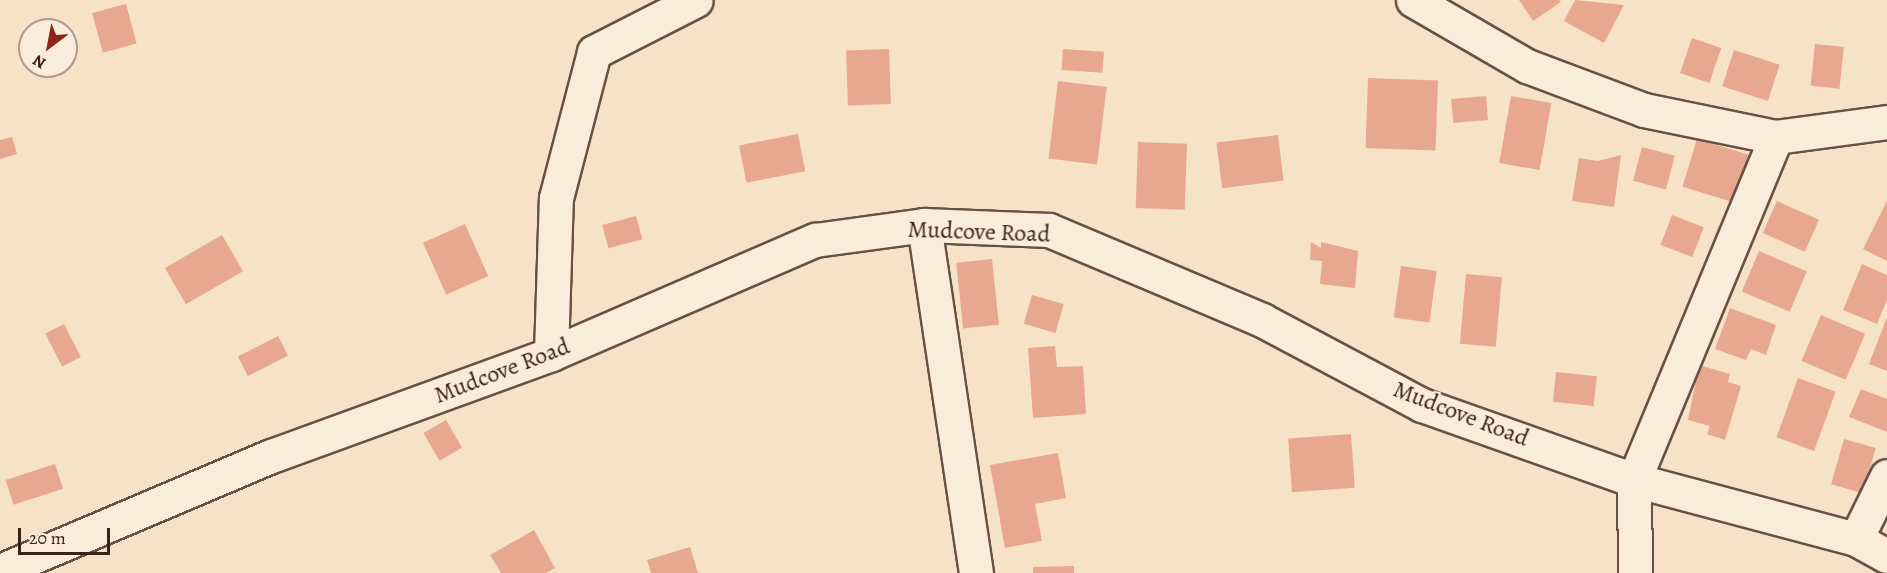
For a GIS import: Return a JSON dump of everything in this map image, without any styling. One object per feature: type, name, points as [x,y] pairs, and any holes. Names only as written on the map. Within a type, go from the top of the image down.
[{"type":"street","points":[[551,354],[556,198],[594,52],[650,9],[696,0]]},
{"type":"street","points":[[1413,0],[1527,66],[1644,110],[1776,137],[1887,122]]},
{"type":"street","points":[[1635,573],[1634,480],[1776,137]]},
{"type":"street","points":[[924,225],[976,573]]},
{"type":"street","name":"Mudcove Road","points":[[0,571],[271,456],[551,354],[815,240],[924,225],[1049,230],[1262,320],[1422,405],[1634,480],[1856,538],[1887,556]]},
{"type":"street","points":[[1856,538],[1887,476]]},
{"type":"building","points":[[1519,0],[1559,0],[1561,2],[1533,21]]},
{"type":"building","points":[[1575,0],[1624,5],[1604,43],[1564,21]]},
{"type":"building","points":[[126,4],[137,44],[103,53],[92,13]]},
{"type":"building","points":[[1692,38],[1721,48],[1709,83],[1680,73]]},
{"type":"building","points":[[1815,44],[1844,47],[1839,89],[1811,86]]},
{"type":"building","points":[[889,49],[891,104],[848,105],[846,51]]},
{"type":"building","points":[[1063,49],[1104,52],[1102,73],[1062,70]]},
{"type":"building","points":[[1734,50],[1780,65],[1768,101],[1722,86]]},
{"type":"building","points":[[1368,78],[1438,80],[1436,150],[1366,148]]},
{"type":"building","points":[[1058,81],[1107,87],[1097,164],[1048,158]]},
{"type":"building","points":[[1486,96],[1488,120],[1453,123],[1451,99]]},
{"type":"building","points":[[1511,96],[1551,103],[1540,170],[1499,163]]},
{"type":"building","points":[[798,134],[805,171],[746,183],[739,145]]},
{"type":"building","points":[[1278,135],[1284,181],[1222,188],[1216,143]]},
{"type":"building","points":[[12,137],[17,154],[0,159],[0,140]]},
{"type":"building","points":[[1697,139],[1749,155],[1734,203],[1682,187]]},
{"type":"building","points":[[1138,142],[1187,144],[1185,210],[1136,208]]},
{"type":"building","points":[[1642,147],[1675,156],[1666,190],[1633,181]]},
{"type":"building","points":[[1621,155],[1614,207],[1572,201],[1579,158],[1598,161]]},
{"type":"building","points":[[1777,201],[1819,220],[1805,252],[1763,233]]},
{"type":"building","points":[[1887,201],[1887,261],[1863,249]]},
{"type":"building","points":[[1672,215],[1704,227],[1692,257],[1661,245]]},
{"type":"building","points":[[636,216],[642,239],[608,248],[602,225]]},
{"type":"building","points":[[465,224],[488,276],[446,295],[423,243]]},
{"type":"building","points":[[222,235],[243,271],[186,304],[165,268]]},
{"type":"building","points":[[1311,242],[1321,248],[1321,242],[1358,251],[1355,288],[1320,284],[1322,261],[1310,260]]},
{"type":"building","points":[[1759,251],[1807,271],[1790,312],[1742,292]]},
{"type":"building","points":[[992,259],[999,325],[963,328],[956,263]]},
{"type":"building","points":[[1862,264],[1887,275],[1887,300],[1877,324],[1843,310]]},
{"type":"building","points":[[1401,266],[1437,271],[1429,323],[1394,317]]},
{"type":"building","points":[[1466,274],[1502,277],[1496,347],[1460,344]]},
{"type":"building","points":[[1032,295],[1064,304],[1055,333],[1024,324]]},
{"type":"building","points":[[1730,308],[1776,325],[1766,355],[1751,349],[1746,360],[1715,349]]},
{"type":"building","points":[[1821,315],[1865,334],[1846,380],[1801,361]]},
{"type":"building","points":[[1887,317],[1887,371],[1869,364]]},
{"type":"building","points":[[64,324],[81,357],[62,367],[45,334]]},
{"type":"building","points":[[278,336],[288,356],[248,376],[238,356]]},
{"type":"building","points":[[1055,346],[1057,367],[1083,366],[1086,414],[1033,418],[1028,348]]},
{"type":"building","points":[[1699,365],[1730,374],[1728,382],[1741,386],[1725,440],[1707,434],[1710,426],[1688,420]]},
{"type":"building","points":[[1556,372],[1597,376],[1594,406],[1553,402]]},
{"type":"building","points":[[1798,378],[1836,392],[1814,451],[1776,437]]},
{"type":"building","points":[[1861,389],[1887,399],[1887,432],[1849,417]]},
{"type":"building","points":[[446,420],[462,448],[439,461],[423,433]]},
{"type":"building","points":[[1351,434],[1355,488],[1292,492],[1288,438]]},
{"type":"building","points":[[1844,439],[1876,448],[1863,493],[1831,484]]},
{"type":"building","points":[[1058,453],[1066,498],[1035,504],[1042,541],[1005,548],[990,465]]},
{"type":"building","points":[[55,464],[63,489],[14,505],[6,480]]},
{"type":"building","points":[[534,530],[555,568],[546,573],[501,573],[490,555]]},
{"type":"building","points":[[690,547],[698,573],[651,573],[647,560]]},
{"type":"building","points":[[1074,566],[1074,573],[1033,573],[1033,567]]}]
